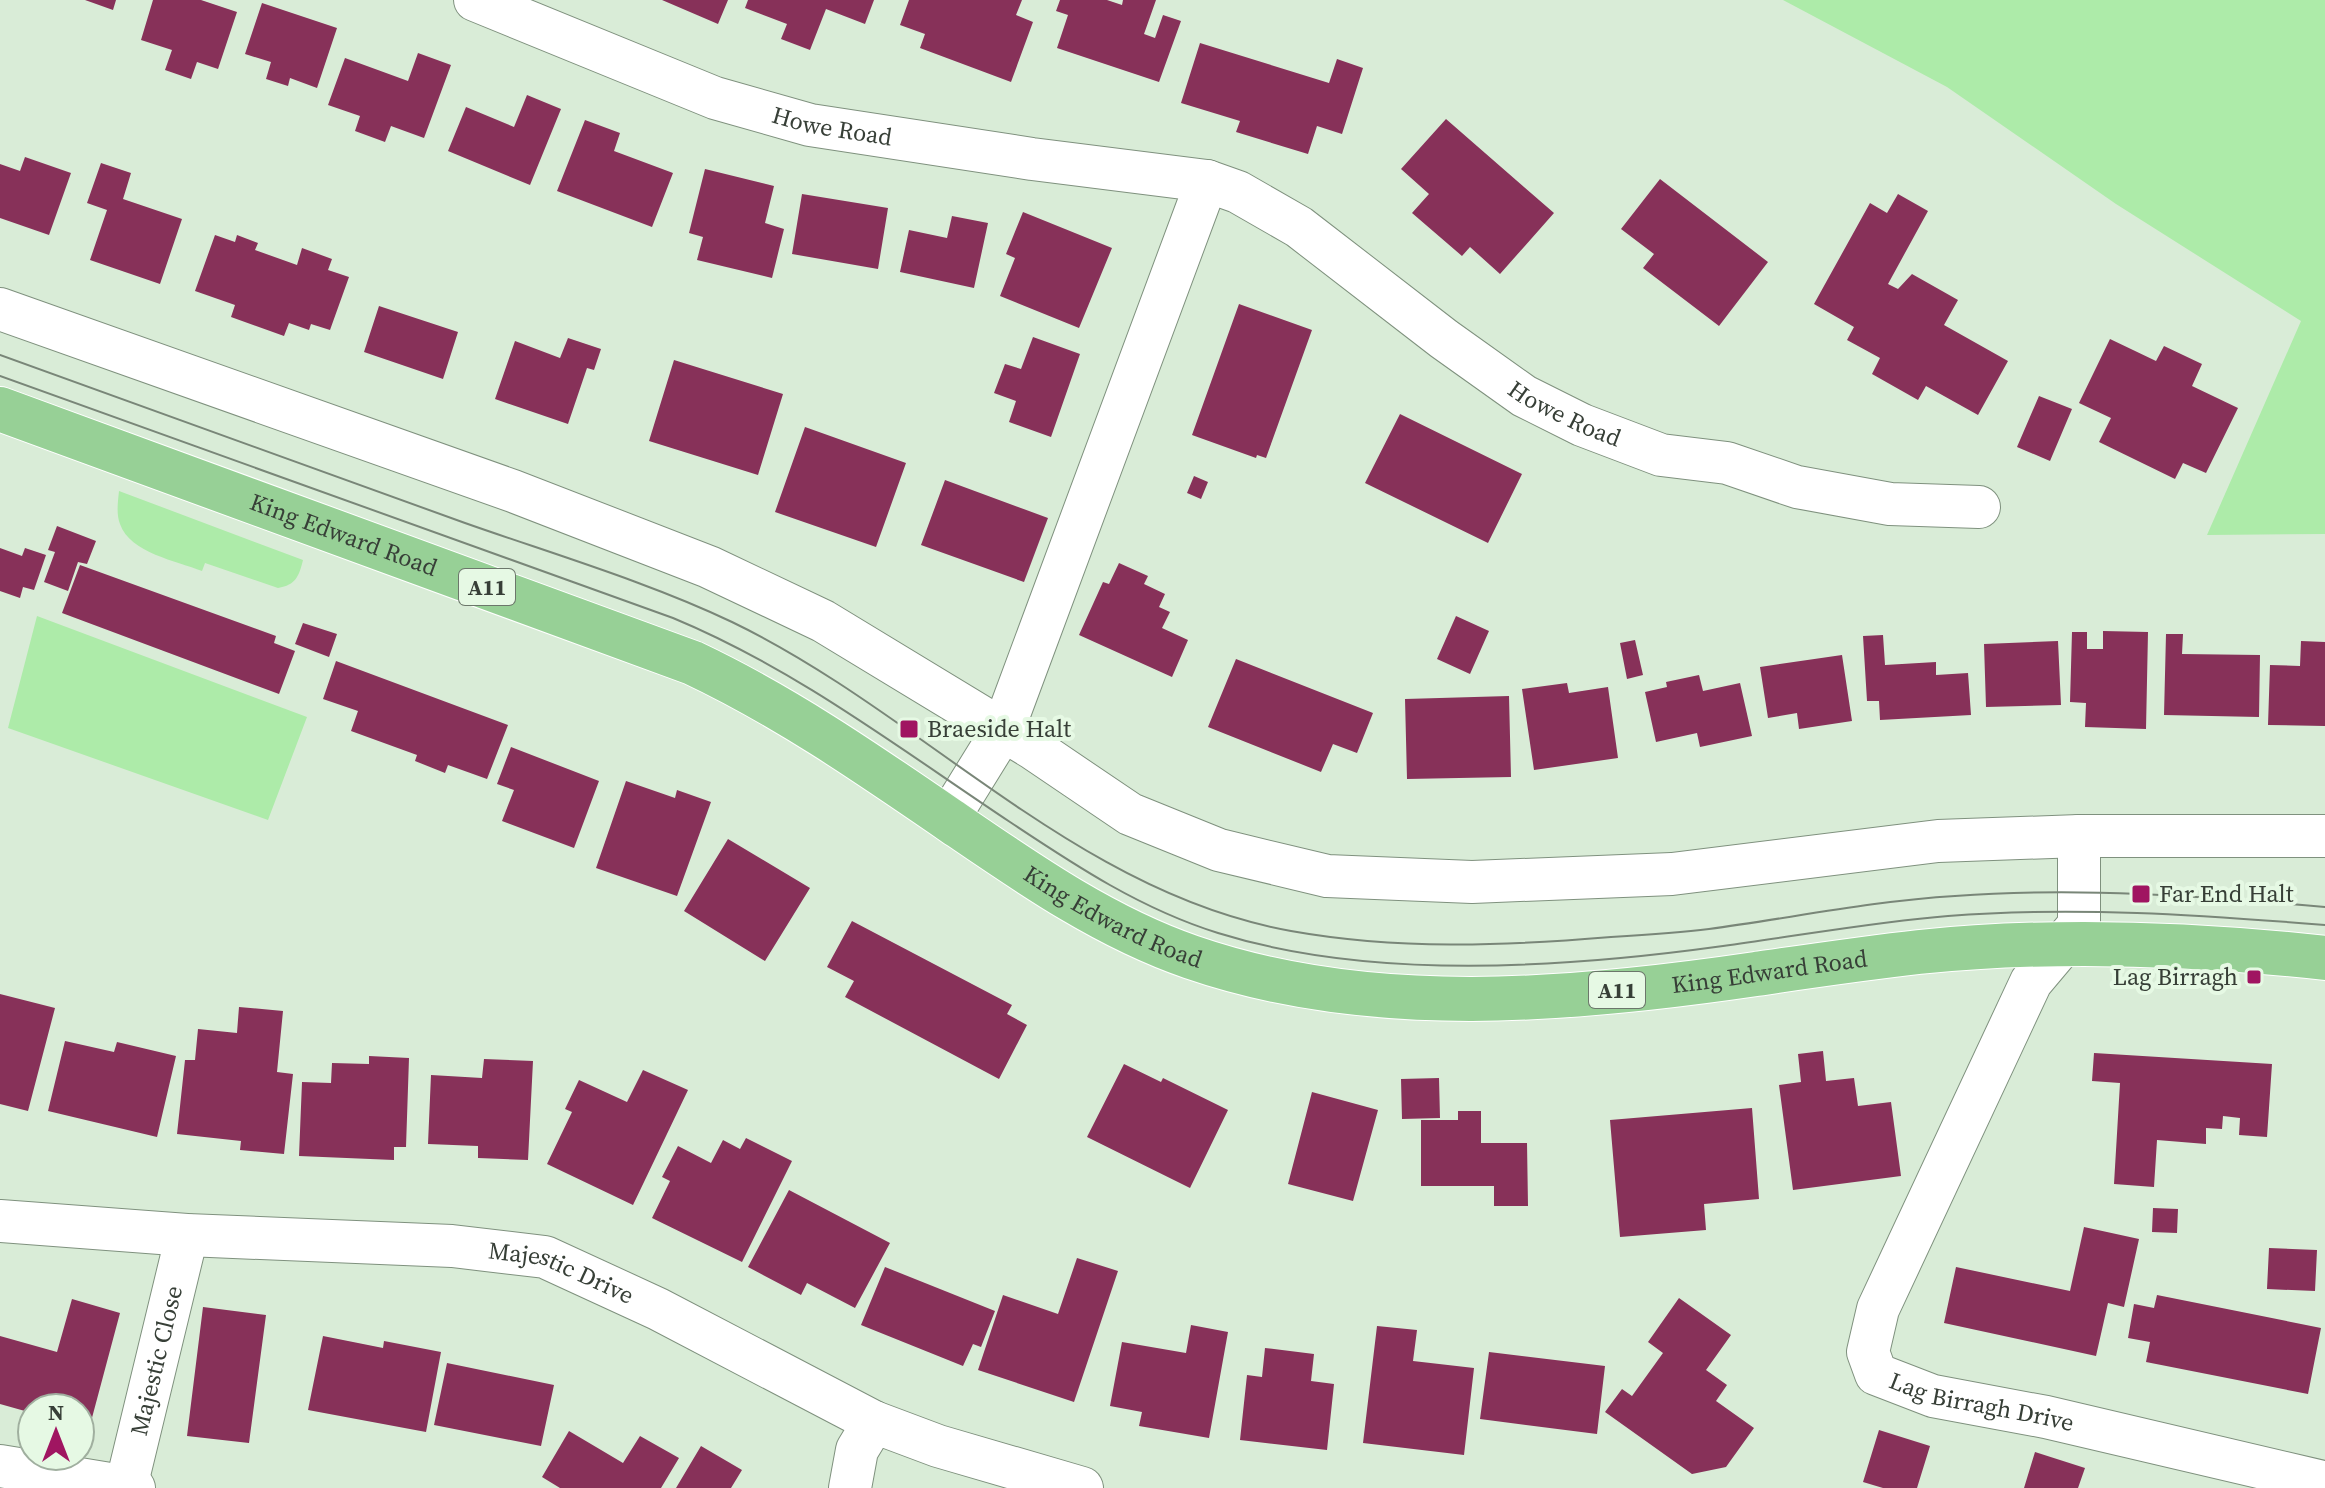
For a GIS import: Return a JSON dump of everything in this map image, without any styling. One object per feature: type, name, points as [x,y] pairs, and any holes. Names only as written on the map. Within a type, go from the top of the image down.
[{"type":"main road","name":"King Edward Road","points":[[0,409],[693,663],[778,707],[1024,871],[1109,922],[1149,941],[1236,971],[1341,991],[1452,998],[1582,993],[1921,952],[2065,943],[2193,947],[2325,958]]},
{"type":"street","name":"Howe Road","points":[[475,0],[715,98],[810,125],[1032,159],[1207,181],[1238,192],[1299,227],[1432,330],[1524,396],[1582,425],[1661,455],[1727,463],[1797,487],[1890,504],[1979,507]]},
{"type":"street","points":[[948,819],[1003,730],[1207,181]]},
{"type":"street","points":[[0,309],[513,491],[709,567],[823,621],[1003,730],[1130,814],[1219,850],[1327,876],[1472,882],[1672,874],[1938,841],[2079,836],[2325,836]]},
{"type":"street","name":"Lag Birragh Drive","points":[[2079,836],[2079,925],[2031,982],[1878,1309],[1868,1352],[1876,1374],[1933,1396],[2046,1417],[2323,1482]]},
{"type":"street","name":"Majestic Drive","points":[[0,1221],[187,1235],[452,1246],[545,1257],[658,1309],[874,1422],[938,1446],[1082,1488]]},
{"type":"street","name":"Majestic Close","points":[[0,1466],[130,1487],[187,1235]]},
{"type":"street","points":[[850,1488],[857,1450],[874,1422]]},
{"type":"green space","points":[[1783,0],[2325,0],[2325,534],[2207,535],[2301,321],[2116,204],[1947,87]]},
{"type":"green space","points":[[119,491],[303,560],[298,575],[289,585],[278,588],[205,563],[202,571],[155,555],[125,534],[118,516]]},
{"type":"green space","points":[[37,616],[307,717],[268,820],[8,728]]},
{"type":"building","points":[[85,0],[116,0],[113,10]]},
{"type":"building","points":[[153,0],[201,0],[237,12],[218,69],[197,62],[191,79],[165,70],[172,50],[141,40]]},
{"type":"building","points":[[662,0],[728,0],[718,24]]},
{"type":"building","points":[[748,0],[874,0],[865,24],[826,9],[810,50],[781,39],[787,24],[745,8]]},
{"type":"building","points":[[909,0],[1022,0],[1016,15],[1033,22],[1011,82],[920,48],[925,34],[900,25]]},
{"type":"building","points":[[1060,0],[1107,0],[1122,5],[1123,0],[1156,0],[1144,34],[1155,38],[1163,15],[1181,21],[1159,82],[1057,48],[1068,15],[1056,11]]},
{"type":"building","points":[[262,3],[337,28],[317,88],[290,78],[288,86],[266,79],[271,62],[245,54]]},
{"type":"building","points":[[1200,43],[1329,83],[1337,59],[1363,68],[1342,134],[1317,126],[1308,154],[1236,132],[1240,121],[1181,103]]},
{"type":"building","points":[[418,53],[451,65],[424,138],[391,126],[385,142],[355,131],[360,116],[328,105],[345,58],[408,81]]},
{"type":"building","points":[[527,95],[561,109],[530,185],[448,151],[466,107],[514,127]]},
{"type":"building","points":[[1446,119],[1554,213],[1500,274],[1470,247],[1462,256],[1412,213],[1429,194],[1401,169]]},
{"type":"building","points":[[585,120],[620,133],[614,151],[673,173],[652,227],[557,191]]},
{"type":"building","points":[[25,157],[71,173],[49,235],[0,218],[0,164],[20,171]]},
{"type":"building","points":[[101,163],[131,173],[123,199],[182,219],[160,284],[90,260],[107,210],[87,203]]},
{"type":"building","points":[[705,169],[774,186],[765,223],[784,229],[772,278],[697,260],[703,237],[689,233]]},
{"type":"building","points":[[1660,179],[1768,262],[1719,326],[1643,268],[1654,254],[1621,229]]},
{"type":"building","points":[[802,194],[888,208],[878,269],[792,254]]},
{"type":"building","points":[[1898,194],[1928,211],[1888,284],[1898,289],[1912,274],[1958,300],[1944,325],[2008,361],[1978,415],[1926,386],[1918,400],[1872,374],[1880,358],[1847,340],[1854,327],[1814,304],[1870,203],[1887,213]]},
{"type":"building","points":[[1023,212],[1112,248],[1079,328],[1000,296],[1015,258],[1006,254]]},
{"type":"building","points":[[952,216],[988,223],[974,288],[900,272],[909,230],[947,238]]},
{"type":"building","points":[[215,235],[235,242],[237,235],[258,243],[255,250],[297,265],[302,248],[332,259],[328,270],[349,277],[330,330],[311,324],[309,330],[289,323],[284,336],[231,317],[235,305],[195,291]]},
{"type":"building","points":[[1239,304],[1312,330],[1266,458],[1257,455],[1256,458],[1192,435]]},
{"type":"building","points":[[379,306],[458,332],[443,379],[364,352]]},
{"type":"building","points":[[1033,337],[1080,354],[1051,437],[1009,422],[1016,401],[994,393],[1005,364],[1021,369]]},
{"type":"building","points":[[568,338],[601,349],[594,370],[587,368],[568,424],[495,399],[515,341],[560,358]]},
{"type":"building","points":[[2110,339],[2156,361],[2164,346],[2202,364],[2192,386],[2238,408],[2206,473],[2183,463],[2175,479],[2099,442],[2111,418],[2079,403]]},
{"type":"building","points":[[674,360],[783,394],[758,475],[649,441]]},
{"type":"building","points":[[2039,396],[2072,409],[2050,461],[2017,447]]},
{"type":"building","points":[[1400,414],[1522,474],[1488,543],[1365,483]]},
{"type":"building","points":[[805,427],[906,463],[876,547],[775,512]]},
{"type":"building","points":[[1194,476],[1208,482],[1201,499],[1187,493]]},
{"type":"building","points":[[945,480],[1048,518],[1024,582],[921,545]]},
{"type":"building","points":[[57,526],[96,541],[87,564],[78,562],[68,591],[44,582],[55,552],[48,550]]},
{"type":"building","points":[[0,548],[22,556],[25,548],[46,555],[34,590],[23,587],[20,598],[0,591]]},
{"type":"building","points":[[1119,563],[1148,576],[1144,584],[1165,594],[1159,607],[1170,612],[1162,628],[1188,640],[1172,677],[1079,635],[1103,582],[1109,584]]},
{"type":"building","points":[[80,565],[276,636],[274,643],[295,651],[279,694],[62,613]]},
{"type":"building","points":[[1456,616],[1489,631],[1470,674],[1437,659]]},
{"type":"building","points":[[303,623],[337,634],[329,657],[295,644]]},
{"type":"building","points":[[2103,631],[2148,632],[2146,729],[2085,727],[2086,703],[2070,702],[2072,632],[2087,632],[2087,649],[2103,649]]},
{"type":"building","points":[[2166,634],[2183,634],[2182,654],[2260,655],[2259,717],[2164,715]]},
{"type":"building","points":[[1883,635],[1885,665],[1936,662],[1936,675],[1968,673],[1971,715],[1880,720],[1879,701],[1867,701],[1863,636]]},
{"type":"building","points":[[1635,640],[1643,675],[1627,679],[1620,643]]},
{"type":"building","points":[[2058,641],[2061,705],[1986,707],[1984,644]]},
{"type":"building","points":[[2301,641],[2325,642],[2325,726],[2268,725],[2270,665],[2300,666]]},
{"type":"building","points":[[1842,655],[1852,721],[1799,729],[1797,713],[1768,718],[1760,667]]},
{"type":"building","points":[[1236,659],[1373,713],[1357,753],[1333,744],[1321,772],[1208,727]]},
{"type":"building","points":[[336,661],[508,725],[487,779],[448,765],[445,773],[415,761],[417,755],[351,731],[358,711],[323,699]]},
{"type":"building","points":[[1699,675],[1703,691],[1740,683],[1752,736],[1700,747],[1697,733],[1656,742],[1645,692],[1667,687],[1666,682]]},
{"type":"building","points":[[1567,683],[1569,693],[1608,687],[1618,758],[1534,770],[1522,689]]},
{"type":"building","points":[[1509,696],[1511,777],[1407,779],[1405,699]]},
{"type":"building","points":[[511,747],[599,781],[574,848],[502,821],[514,790],[497,784]]},
{"type":"building","points":[[626,781],[675,798],[677,790],[711,802],[677,896],[596,868]]},
{"type":"building","points":[[728,839],[810,888],[765,961],[684,911]]},
{"type":"building","points":[[852,921],[1012,1005],[1007,1014],[1027,1025],[999,1079],[845,997],[854,981],[827,967]]},
{"type":"building","points":[[0,994],[55,1008],[28,1111],[0,1104]]},
{"type":"building","points":[[239,1007],[283,1011],[277,1072],[293,1074],[284,1154],[240,1150],[241,1141],[177,1134],[185,1060],[195,1060],[198,1029],[237,1033]]},
{"type":"building","points":[[65,1041],[114,1052],[117,1042],[176,1056],[157,1137],[48,1111]]},
{"type":"building","points":[[1823,1051],[1826,1081],[1854,1078],[1858,1106],[1891,1102],[1901,1176],[1793,1190],[1779,1085],[1801,1082],[1798,1054]]},
{"type":"building","points":[[2094,1053],[2272,1064],[2267,1137],[2239,1135],[2240,1118],[2223,1116],[2222,1129],[2206,1128],[2206,1144],[2157,1140],[2154,1187],[2114,1184],[2120,1083],[2092,1081]]},
{"type":"building","points":[[369,1056],[409,1058],[406,1147],[394,1147],[394,1160],[299,1156],[302,1082],[331,1083],[332,1063],[369,1064]]},
{"type":"building","points":[[484,1059],[533,1061],[528,1160],[478,1158],[478,1146],[428,1144],[431,1075],[482,1078]]},
{"type":"building","points":[[1124,1064],[1161,1082],[1163,1078],[1228,1110],[1190,1188],[1087,1137]]},
{"type":"building","points":[[643,1070],[688,1090],[633,1205],[547,1164],[572,1112],[565,1109],[579,1080],[627,1102]]},
{"type":"building","points":[[1439,1078],[1440,1118],[1402,1119],[1401,1079]]},
{"type":"building","points":[[1312,1092],[1378,1110],[1353,1201],[1288,1184]]},
{"type":"building","points":[[1752,1108],[1759,1199],[1704,1204],[1706,1230],[1620,1237],[1610,1120]]},
{"type":"building","points":[[1458,1111],[1481,1111],[1481,1143],[1527,1143],[1528,1206],[1494,1206],[1494,1186],[1421,1186],[1421,1120],[1458,1120]]},
{"type":"building","points":[[746,1138],[792,1161],[742,1262],[652,1218],[670,1181],[662,1177],[678,1146],[711,1163],[723,1140],[740,1149]]},
{"type":"building","points":[[789,1190],[890,1243],[855,1308],[807,1283],[801,1295],[748,1267]]},
{"type":"building","points":[[2153,1208],[2178,1209],[2177,1233],[2152,1232]]},
{"type":"building","points":[[2084,1227],[2139,1239],[2124,1307],[2108,1303],[2096,1356],[1944,1323],[1956,1267],[2070,1291]]},
{"type":"building","points":[[2269,1248],[2317,1250],[2315,1291],[2267,1289]]},
{"type":"building","points":[[1077,1258],[1118,1271],[1074,1402],[978,1370],[1003,1295],[1058,1314]]},
{"type":"building","points":[[885,1267],[995,1311],[981,1347],[973,1344],[963,1366],[861,1325]]},
{"type":"building","points":[[2157,1295],[2321,1328],[2308,1394],[2146,1362],[2150,1342],[2128,1338],[2134,1304],[2154,1308]]},
{"type":"building","points":[[1679,1298],[1731,1335],[1706,1370],[1727,1385],[1716,1401],[1754,1428],[1726,1467],[1692,1474],[1605,1412],[1622,1389],[1632,1396],[1663,1353],[1648,1342]]},
{"type":"building","points":[[72,1299],[120,1313],[96,1403],[96,1392],[16,1392],[16,1408],[0,1404],[0,1336],[57,1352]]},
{"type":"building","points":[[203,1307],[266,1315],[249,1443],[187,1436]]},
{"type":"building","points":[[1191,1325],[1228,1332],[1209,1438],[1139,1426],[1142,1412],[1110,1406],[1122,1342],[1186,1353]]},
{"type":"building","points":[[1377,1326],[1417,1330],[1413,1361],[1474,1368],[1464,1455],[1363,1443]]},
{"type":"building","points":[[323,1336],[383,1348],[384,1341],[441,1352],[426,1432],[308,1410]]},
{"type":"building","points":[[1265,1348],[1314,1354],[1311,1381],[1334,1384],[1327,1450],[1240,1440],[1247,1375],[1262,1377]]},
{"type":"building","points":[[1489,1352],[1605,1366],[1597,1434],[1480,1419]]},
{"type":"building","points":[[447,1363],[554,1385],[541,1446],[434,1425]]},
{"type":"building","points":[[1879,1430],[1930,1446],[1917,1488],[1883,1488],[1863,1482]]},
{"type":"building","points":[[569,1431],[623,1463],[640,1436],[679,1458],[661,1488],[560,1488],[542,1477]]},
{"type":"building","points":[[701,1446],[742,1470],[731,1488],[676,1488]]},
{"type":"building","points":[[2035,1452],[2085,1468],[2078,1488],[2024,1488]]},
{"type":"tram line","points":[[0,355],[634,581],[732,622],[802,660],[1002,797],[1070,841],[1140,880],[1213,911],[1291,931],[1411,944],[1531,943],[1660,934],[1893,902],[2001,893],[2140,894],[2325,907]]},
{"type":"tram line","points":[[0,376],[673,618],[718,638],[805,686],[1110,885],[1190,923],[1277,948],[1340,958],[1469,966],[1662,954],[1892,922],[1995,913],[2137,913],[2325,925]]},
{"type":"place","name":"Braeside Halt","points":[[909,729]]},
{"type":"place","name":"Far End Halt","points":[[2141,894]]},
{"type":"place","name":"Lag Birragh","points":[[2254,977]]}]
